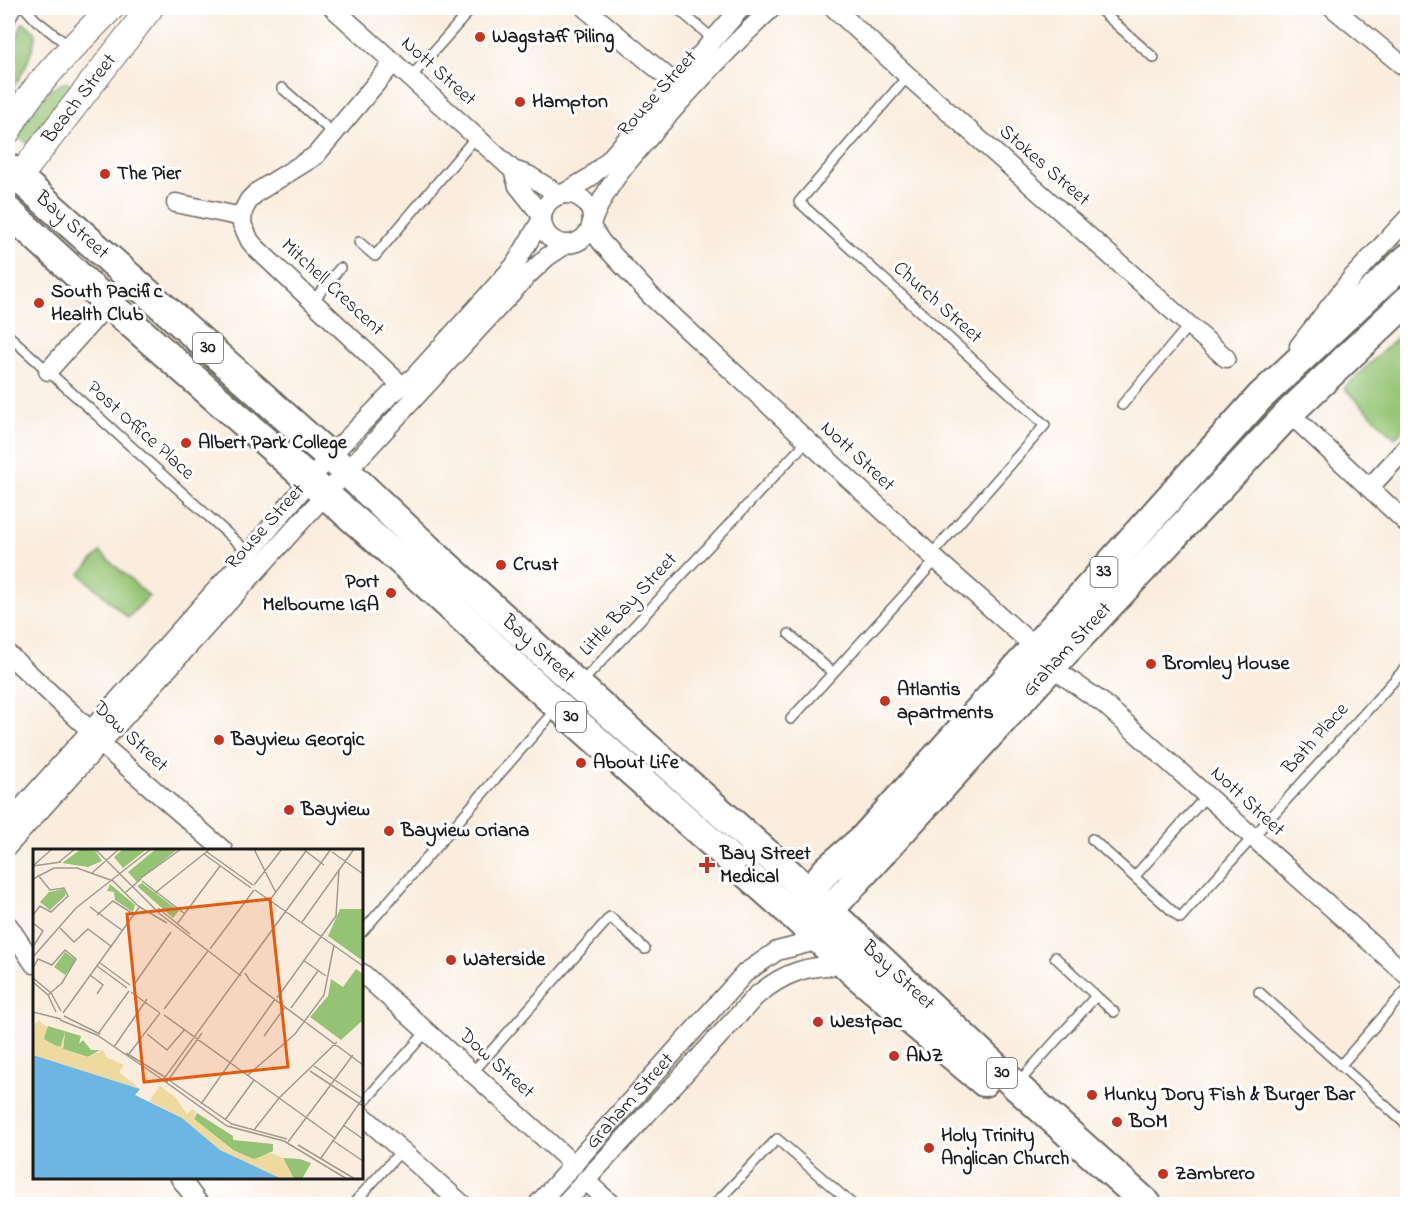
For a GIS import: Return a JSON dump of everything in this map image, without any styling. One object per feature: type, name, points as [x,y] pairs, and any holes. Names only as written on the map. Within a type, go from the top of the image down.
[{"type":"main road","name":"Bay Street","points":[[11,178],[131,278],[338,464],[418,558],[569,696],[646,744],[811,917],[847,966],[926,1035],[963,1063],[1118,1204]]},
{"type":"main road","name":"Bay Street","points":[[8,211],[108,303],[318,488],[418,558]]},
{"type":"main road","name":"Graham Street","points":[[811,917],[1044,657],[1260,397],[1407,258]]},
{"type":"main road","name":"Graham Street","points":[[1044,657],[1289,413],[1407,300]]},
{"type":"main road","name":"Bay Street","points":[[811,917],[859,940],[1147,1204]]},
{"type":"street","name":"Beach Street","points":[[8,131],[25,103],[72,48],[111,8]]},
{"type":"street","name":"Beach Street","points":[[11,178],[150,8]]},
{"type":"street","name":"Nott Street","points":[[333,8],[513,170],[528,174],[562,195]]},
{"type":"street","points":[[585,8],[681,88]]},
{"type":"street","name":"Rouse Street","points":[[592,224],[603,195],[613,179],[681,88],[713,39],[741,8]]},
{"type":"street","name":"Rouse Street","points":[[562,195],[602,167],[681,88],[772,8]]},
{"type":"street","name":"Stokes Street","points":[[834,8],[1226,358]]},
{"type":"street","points":[[1333,8],[1406,66]]},
{"type":"street","points":[[72,48],[101,70]]},
{"type":"street","points":[[176,203],[242,217],[251,197],[311,159],[394,62]]},
{"type":"street","name":"Nott Street","points":[[513,170],[518,186],[542,218]]},
{"type":"street","points":[[562,195],[574,195],[584,200],[590,210],[592,224],[585,237],[568,244],[559,243],[544,231],[542,218],[546,205],[562,195]]},
{"type":"street","name":"Mitchell Crescent","points":[[242,217],[244,230],[250,241],[401,385]]},
{"type":"street","name":"Rouse Street","points":[[338,464],[375,408],[420,370],[514,266],[542,218]]},
{"type":"street","name":"Graham Street","points":[[1260,397],[1344,288],[1407,218]]},
{"type":"street","name":"Nott Street","points":[[592,224],[602,243],[651,296],[807,441],[1044,657],[1104,703],[1407,976]]},
{"type":"street","name":"Nott Street","points":[[568,244],[584,247],[651,296]]},
{"type":"street","name":"Rouse Street","points":[[8,823],[96,736],[338,464],[529,274],[568,244]]},
{"type":"street","points":[[48,371],[131,278]]},
{"type":"street","points":[[1289,413],[1407,524]]},
{"type":"street","points":[[1369,488],[1407,446]]},
{"type":"street","name":"Rouse Street","points":[[8,846],[96,736],[249,553],[318,488]]},
{"type":"street","name":"Dow Street","points":[[8,654],[108,750],[222,849]]},
{"type":"street","name":"Graham Street","points":[[538,1204],[745,974],[766,957],[785,948],[811,917]]},
{"type":"street","points":[[8,925],[33,962]]},
{"type":"street","name":"Graham Street","points":[[564,1204],[748,1002],[793,972],[818,966],[847,966]]},
{"type":"street","name":"Dow Street","points":[[363,974],[574,1165]]},
{"type":"street","points":[[723,999],[748,1002]]},
{"type":"street","points":[[363,1116],[462,1204]]},
{"type":"street","points":[[181,1179],[199,1204]]},
{"type":"street","points":[[585,1180],[611,1204]]},
{"type":"lane","points":[[8,25],[16,8]]},
{"type":"lane","points":[[25,8],[36,21],[72,48]]},
{"type":"lane","points":[[411,77],[472,8]]},
{"type":"lane","points":[[677,8],[713,39]]},
{"type":"lane","points":[[1098,8],[1154,58]]},
{"type":"lane","name":"Church Street","points":[[908,76],[799,202],[1045,425],[933,557]]},
{"type":"lane","points":[[282,88],[333,133]]},
{"type":"lane","points":[[359,242],[375,256],[476,137]]},
{"type":"lane","points":[[313,301],[340,268]]},
{"type":"lane","points":[[1122,405],[1189,325]]},
{"type":"lane","name":"Post Office Place","points":[[8,335],[249,553]]},
{"type":"lane","name":"Little Bay Street","points":[[363,931],[569,696],[807,441]]},
{"type":"lane","points":[[791,719],[933,557]]},
{"type":"lane","points":[[789,634],[833,673]]},
{"type":"lane","name":"Bath Place","points":[[1135,876],[1180,918],[1407,665]]},
{"type":"lane","points":[[1092,839],[1135,876],[1207,795]]},
{"type":"lane","points":[[472,1073],[610,917],[645,949]]},
{"type":"lane","points":[[1055,957],[1114,1012]]},
{"type":"lane","points":[[1340,1066],[1407,988]]},
{"type":"lane","points":[[1259,992],[1407,1126]]},
{"type":"lane","points":[[1016,1086],[1096,996]]},
{"type":"lane","points":[[363,1103],[426,1032]]},
{"type":"lane","points":[[715,1204],[777,1139],[852,1204]]},
{"type":"lane","points":[[353,1204],[402,1150]]},
{"type":"green space","points":[[22,23],[36,33],[26,66],[8,95],[8,65]]},
{"type":"green space","points":[[63,83],[69,83],[73,87],[31,146],[16,135],[50,90]]},
{"type":"green space","points":[[1407,328],[1407,425],[1395,438],[1344,388]]},
{"type":"green space","points":[[191,344],[254,402],[247,410],[183,353]]},
{"type":"green space","points":[[100,552],[149,596],[128,618],[80,574]]},
{"type":"place","name":"Wagstaff Piling","points":[[480,37]]},
{"type":"place","name":"Hampton","points":[[520,102]]},
{"type":"place","name":"The Pier","points":[[105,174]]},
{"type":"place","name":"South Pacific Health Club","points":[[39,303]]},
{"type":"place","name":"Albert Park College","points":[[186,443]]},
{"type":"place","name":"Crust","points":[[501,565]]},
{"type":"place","name":"Port Melbourne IGA","points":[[391,593]]},
{"type":"place","name":"Bromley House","points":[[1151,664]]},
{"type":"place","name":"Atlantis apartments","points":[[885,701]]},
{"type":"place","name":"Bayview Georgic","points":[[219,740]]},
{"type":"place","name":"About Life","points":[[581,763]]},
{"type":"place","name":"Bayview","points":[[289,810]]},
{"type":"place","name":"Bayview Oriana","points":[[389,831]]},
{"type":"place","name":"Bay Street Medical","points":[[707,865]]},
{"type":"place","name":"Waterside","points":[[451,960]]},
{"type":"place","name":"Westpac","points":[[818,1022]]},
{"type":"place","name":"ANZ","points":[[894,1056]]},
{"type":"place","name":"Hunky Dory Fish & Burger Bar","points":[[1092,1095]]},
{"type":"place","name":"BOM","points":[[1117,1122]]},
{"type":"place","name":"Holy Trinity Anglican Church","points":[[929,1148]]},
{"type":"place","name":"Zambrero","points":[[1163,1174]]}]
